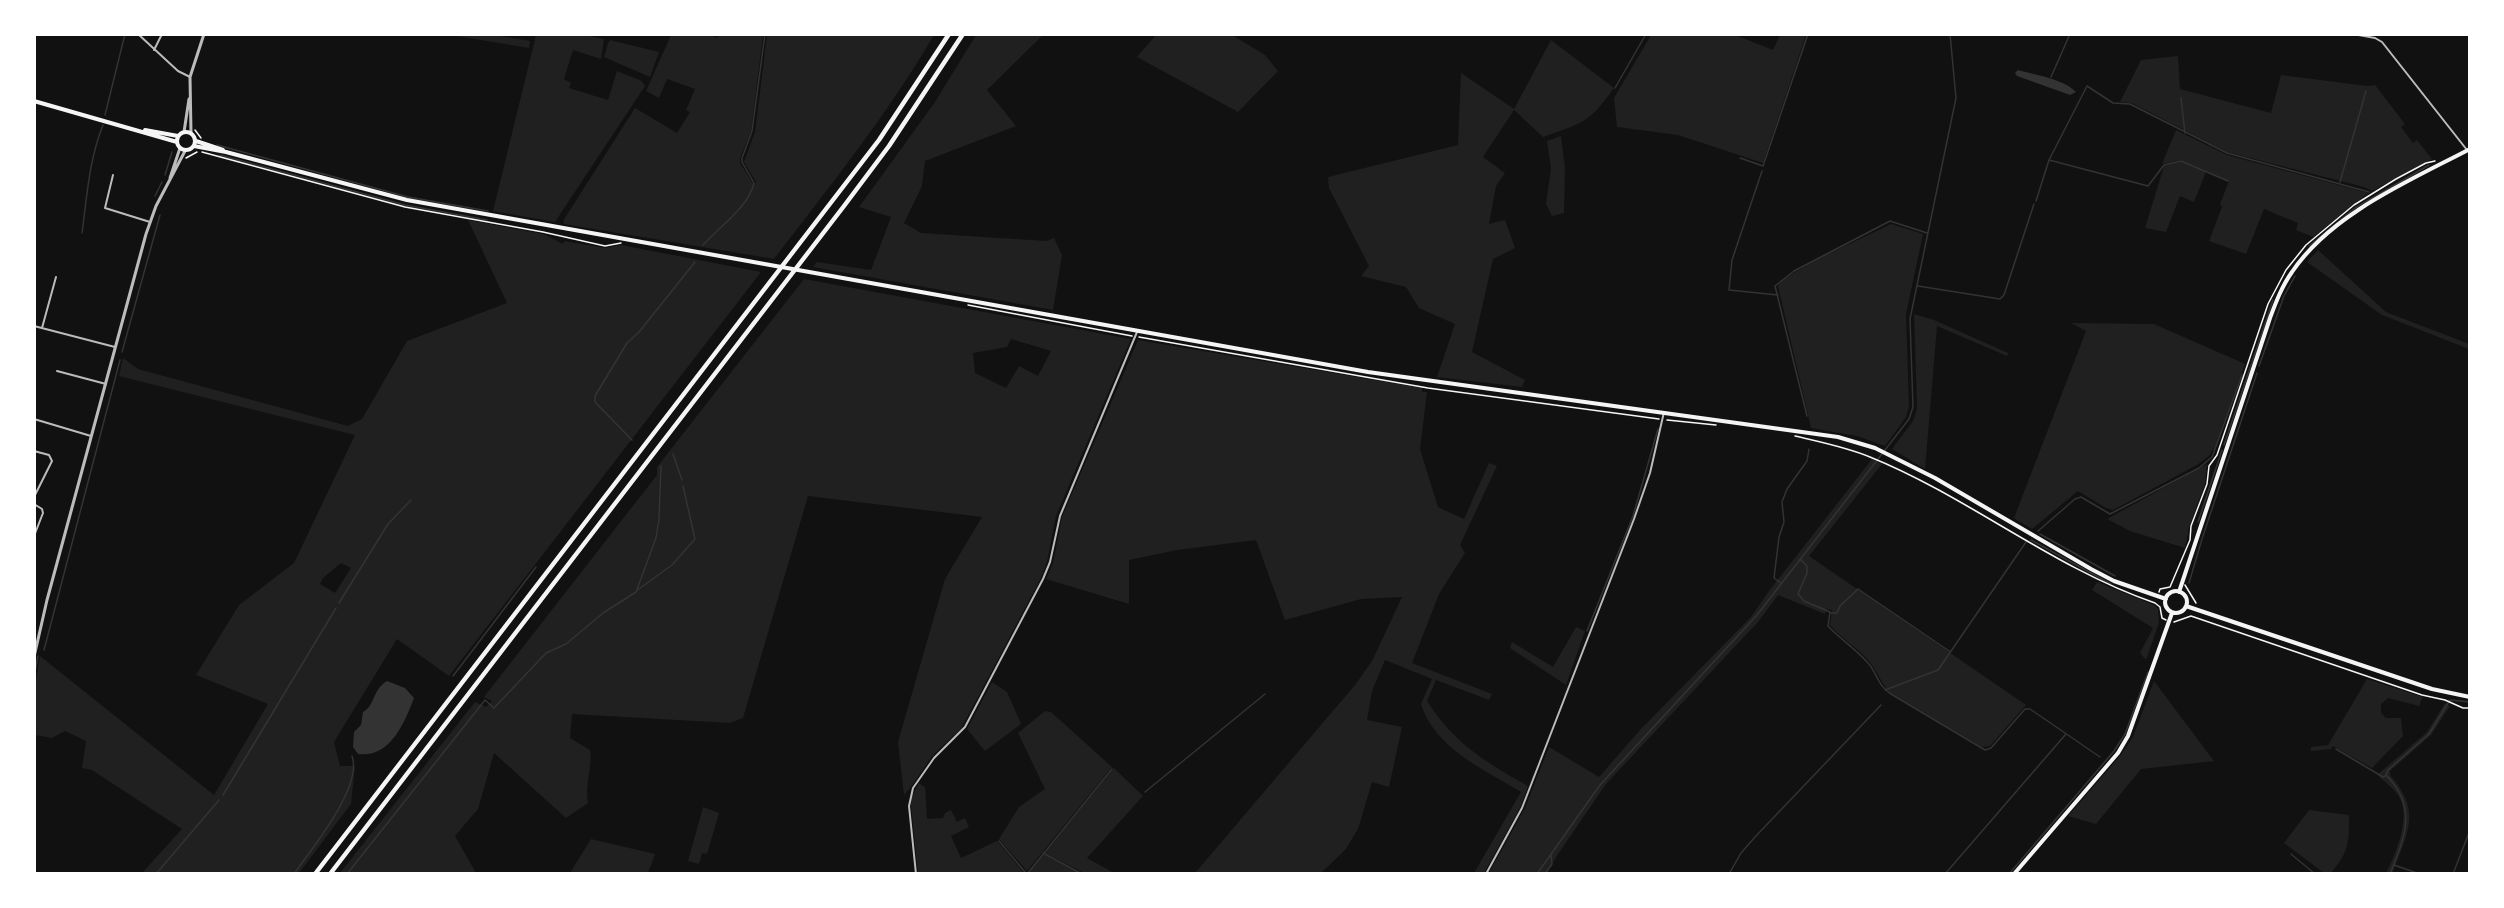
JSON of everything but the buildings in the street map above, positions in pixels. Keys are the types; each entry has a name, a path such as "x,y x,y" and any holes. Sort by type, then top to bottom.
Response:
{"highway":[{"path":"315,873 873,148 949,34"},
{"path":"330,873 876,163 963,34"}],"main road":[{"path":"34,100 178,139"},
{"path":"178,139 184,132 190,133 196,141 226,152"},
{"path":"178,139 180,148 185,151 194,146 196,141"},
{"path":"194,146 226,152 407,200 1368,372 1838,437 1884,452 1943,483 2114,581 2166,599"},
{"path":"2179,592 2270,318 2279,294 2292,272 2315,245 2358,211 2399,186 2468,150"},
{"path":"2179,592 2186,597 2186,606 2181,612 2172,613 2166,606 2166,599 2171,593 2179,592"},
{"path":"2186,606 2432,689 2469,697"},
{"path":"2014,873 2118,753 2128,736 2172,613"}],"street":[{"path":"138,34 178,72 190,77"},
{"path":"154,50 162,34"},
{"path":"190,133 190,77 204,34"},
{"path":"2353,34 2375,38 2382,42 2468,150"},
{"path":"184,132 190,97"},
{"path":"169,181 180,148"},
{"path":"34,657 91,436 150,222 185,151"},
{"path":"113,175 105,208 150,222"},
{"path":"42,328 56,277"},
{"path":"34,326 115,347"},
{"path":"916,873 909,806 913,788 934,758 965,727 1043,579 1050,562 1060,516 1138,330"},
{"path":"57,371 106,384"},
{"path":"1486,873 1522,808 1634,519 1650,473 1664,412"},
{"path":"34,419 91,436"},
{"path":"34,451 49,455 52,461 34,497"},
{"path":"34,504 42,509 43,513 34,536"}],"path":[{"path":"194,125 195,130 205,141"},
{"path":"185,160 201,152"},
{"path":"2160,589 2170,587 2179,570 2190,540 2191,526 2207,484 2209,466 2217,455 2268,303 2286,270 2306,245 2354,205 2396,179 2426,163 2434,162"},
{"path":"966,305 1135,337"},
{"path":"1593,410 1720,426"},
{"path":"1788,435 1869,456 1955,499 2086,575 2155,603 2160,607 2162,618"},
{"path":"2182,584 2188,586 2190,595 2196,603"},
{"path":"2175,623 2181,618 2191,616 2445,700 2451,704 2469,708"}],"shaded area":[{"path":"451,35 495,35 530,41 529,48"},
{"path":"536,35 585,35 604,39 601,59 573,50 564,79 571,83 569,88 608,100 617,71 642,81 645,86 555,222 493,211"},
{"path":"671,35 710,35 718,38 717,35 763,35 751,131 740,158 740,163 754,185 756,182 744,162 755,132 767,35 934,35 878,121 774,259 564,224 563,221 635,108 677,133 690,112 686,110 695,89 667,79 659,98 646,91"},
{"path":"976,35 1043,35 987,90 1016,126 925,161 922,186 904,223 921,233 1047,241 1054,238 1062,255 1053,310 813,267 817,262 871,270 891,217 859,207 935,102"},
{"path":"1156,35 1232,35 1265,55 1278,71 1238,112 1137,57"},
{"path":"1651,35 1735,35 1773,50 1780,35 1806,35 1763,163 1678,135 1617,127 1614,98"},
{"path":"610,40 659,52 650,77 604,57"},
{"path":"1551,40 1614,88 1598,108 1584,120 1543,137 1514,110 1483,157 1505,173 1496,186 1489,224 1505,220 1515,248 1493,259 1472,352 1525,380 1522,387 1437,377 1455,324 1419,308 1406,287 1361,276 1369,266 1329,188 1328,177 1458,145 1461,73 1514,109"},
{"path":"2178,56 2180,89 2271,113 2281,75 2367,86 2375,85 2405,124 2401,127 2413,143 2417,140 2432,159 2372,191 2227,152 2132,103 2120,102 2141,60"},
{"path":"2018,70 2057,81 2076,92 2070,95 2017,76 2015,73"},
{"path":"2176,130 2227,155 2368,193 2313,237 2296,230 2298,223 2264,209 2246,254 2209,241 2229,181 2181,160 2162,164"},
{"path":"1561,136 1565,169 1564,213 1552,216 1546,204 1551,168 1547,141"},
{"path":"2181,161 2206,172 2194,202 2180,196 2166,232 2145,228 2164,166"},
{"path":"468,220 543,234 563,244 564,241 605,248 621,245 761,272 449,676 397,639 334,742 340,766 355,766 351,804 299,873 142,873 182,829 92,770 82,768 86,741 65,731 52,738 35,735 35,686 40,656 214,795 268,704 196,675 239,605 294,563 355,435 119,376 123,358 138,369 348,426 362,419 407,341 507,303","holes":["341,563 351,568 335,593 320,584 323,578"]},
{"path":"1891,224 1923,234 1906,314 1909,406 1906,417 1885,446 1857,436 1811,428 1778,286 1812,263"},
{"path":"2318,250 2386,312 2469,344 2469,349 2382,315 2307,262"},
{"path":"804,279 1131,339 1056,516 1047,562 1041,578 961,729 932,756 904,795 898,742 945,579 982,517 808,496 743,718 730,723 572,714 570,738 590,750 588,803 566,818 494,753 478,809 455,836 476,873 340,873 475,702 486,707 492,701 484,697 657,475 657,467","holes":["1011,339 1051,351 1038,376 1019,366 1006,388 975,373 973,353 1007,347"]},
{"path":"1914,314 1934,320 2008,353 2007,356 1937,326 1925,469 1892,449 1913,421 1917,409"},
{"path":"2071,323 2154,324 2245,364 2216,445 2210,455 2197,465 2113,510 2078,491 2032,529 2014,518 2086,331"},
{"path":"1138,340 1422,388 1422,392 1427,392 1420,449 1438,507 1464,519 1489,463 1497,466 1460,545 1465,553 1439,594 1412,663 1492,694 1489,700 1436,680 1427,701 1459,740 1484,760 1528,786 1521,806 1484,873 1474,873 1521,792 1462,756 1437,734 1421,704 1432,679 1385,660 1372,691 1367,720 1402,727 1389,787 1372,782 1358,829 1346,849 1321,873 1195,873 1355,685 1372,661 1402,597 1361,599 1285,620 1256,540 1177,550 1129,560 1129,604 1046,579 1053,563 1062,517"},
{"path":"1872,459 1882,464 1809,556 2026,705 1990,746 1982,747 1891,693 1869,661 1830,625 1832,610 1827,609 1825,614 1778,595 1758,622 1606,784 1547,873 1489,873 1525,808 1549,747 1599,777 1640,730 1751,617"},
{"path":"2207,464 2205,484 2189,527 2185,548 2130,531 2107,519"},
{"path":"2097,582 2154,605 2158,609 2159,623 2146,660 2140,653 2153,628 2092,590"},
{"path":"1576,627 1585,631 1566,685 1510,648 1512,642 1553,667"},
{"path":"2367,679 2423,697 2419,706 2388,698 2381,704 2381,713 2386,718 2401,718 2403,736 2372,768 2333,746 2331,749 2311,751 2311,747 2328,745"},
{"path":"387,681 405,688 414,698 400,728 387,745 379,751 358,754 353,747 354,732 361,725 363,712 370,706 379,689"},
{"path":"2154,681 2214,761 2141,769 2096,824 2068,816 2120,756 2133,737"},
{"path":"992,682 1007,692 1021,724 985,751 967,729"},
{"path":"2445,703 2450,706 2431,735 2390,771 2390,775 2406,800 2409,822 2393,872 2386,873 2398,845 2403,813 2398,795 2377,775 2427,732"},
{"path":"1045,711 1051,712 1112,767 1027,871 999,839 1019,807 1045,789 1018,733"},
{"path":"1114,768 1143,796 1087,858 1114,873 1084,873 1045,853"},
{"path":"919,783 925,787 927,819 943,818 945,813 951,810 957,822 965,818 969,827 951,836 961,858 997,841 1024,873 918,874 911,798"},
{"path":"703,807 719,813 707,854 702,853 699,864 688,861"},
{"path":"2309,810 2349,815 2347,847 2331,873 2324,873 2284,843"},
{"path":"591,839 655,854 648,873 570,873"},
{"path":"1043,854 1079,873 1028,873"}],"waterway":[{"path":"105,115 125,34"},
{"path":"703,245 740,209 754,183 742,158 752,131 765,34"},
{"path":"1615,88 1646,34"},
{"path":"1740,158 1763,166 1808,34"},
{"path":"1537,874 1600,785 1757,615 1909,419 1913,407 1910,319 1956,98 1950,34"},
{"path":"2051,77 2070,34"},
{"path":"2036,201 2049,160 2087,86 2113,103 2130,104 2227,153 2369,192"},
{"path":"2340,182 2366,91"},
{"path":"2181,98 2185,133"},
{"path":"82,233 92,165 103,125"},
{"path":"217,145 408,197 488,211"},
{"path":"165,175 172,152"},
{"path":"220,155 405,205 487,220"},
{"path":"2049,160 2148,186 2164,165 2181,161 2228,181"},
{"path":"2309,246 2355,208 2429,165"},
{"path":"1762,171 1732,260 1729,290 1778,295"},
{"path":"155,196 162,182"},
{"path":"1918,286 2000,299 2004,295 2034,204"},
{"path":"122,352 160,215"},
{"path":"1807,416 1775,286 1794,271 1890,221 1927,233"},
{"path":"632,440 595,402 595,396 627,343 639,332 695,262"},
{"path":"2259,366 2284,296 2295,276"},
{"path":"2224,445 2273,300"},
{"path":"44,650 120,360"},
{"path":"2189,583 2257,373"},
{"path":"2038,531 2075,499 2081,497 2110,514 2199,468 2212,457 2242,375"},
{"path":"1587,631 1633,516 1658,429"},
{"path":"1781,583 1774,578 1779,537 1784,522 1782,502 1787,489 1807,461 1809,449"},
{"path":"2198,522 2222,450"},
{"path":"673,454 682,480"},
{"path":"347,874 485,700 494,708 546,653 566,644 603,613 636,592 656,538 661,466"},
{"path":"636,591 672,565 695,539 683,486"},
{"path":"339,603 388,524 411,500"},
{"path":"2040,534 2115,576"},
{"path":"2031,540 2111,584"},
{"path":"1885,690 1938,670 2026,542"},
{"path":"1800,559 1807,566 1807,573 1798,594 1804,601 1830,612 1828,626 1863,658 1883,687 1891,694 1985,750 1991,748 2025,709 2030,709 2100,757"},
{"path":"453,676 536,567"},
{"path":"1831,613 1837,613 1840,606 1858,589 1949,651"},
{"path":"223,795 336,608"},
{"path":"34,677 38,656"},
{"path":"2009,874 2114,751 2125,734 2148,672"},
{"path":"1145,792 1265,694"},
{"path":"2390,874 2406,823 2402,799 2386,775 2388,770 2429,734 2450,700 2470,702"},
{"path":"1729,874 1741,853 1755,837 1881,705"},
{"path":"1945,874 2066,734"},
{"path":"2336,749 2383,777 2385,776"},
{"path":"294,874 334,817 343,800 350,784 353,769 352,756"},
{"path":"1027,874 1112,769"},
{"path":"156,874 219,800"},
{"path":"2453,874 2470,830"},
{"path":"999,841 1025,872"},
{"path":"1043,853 1082,874"},
{"path":"2291,854 2315,874"},
{"path":"1545,874 1552,864 1551,855"},
{"path":"2394,865 2420,874"}]}
